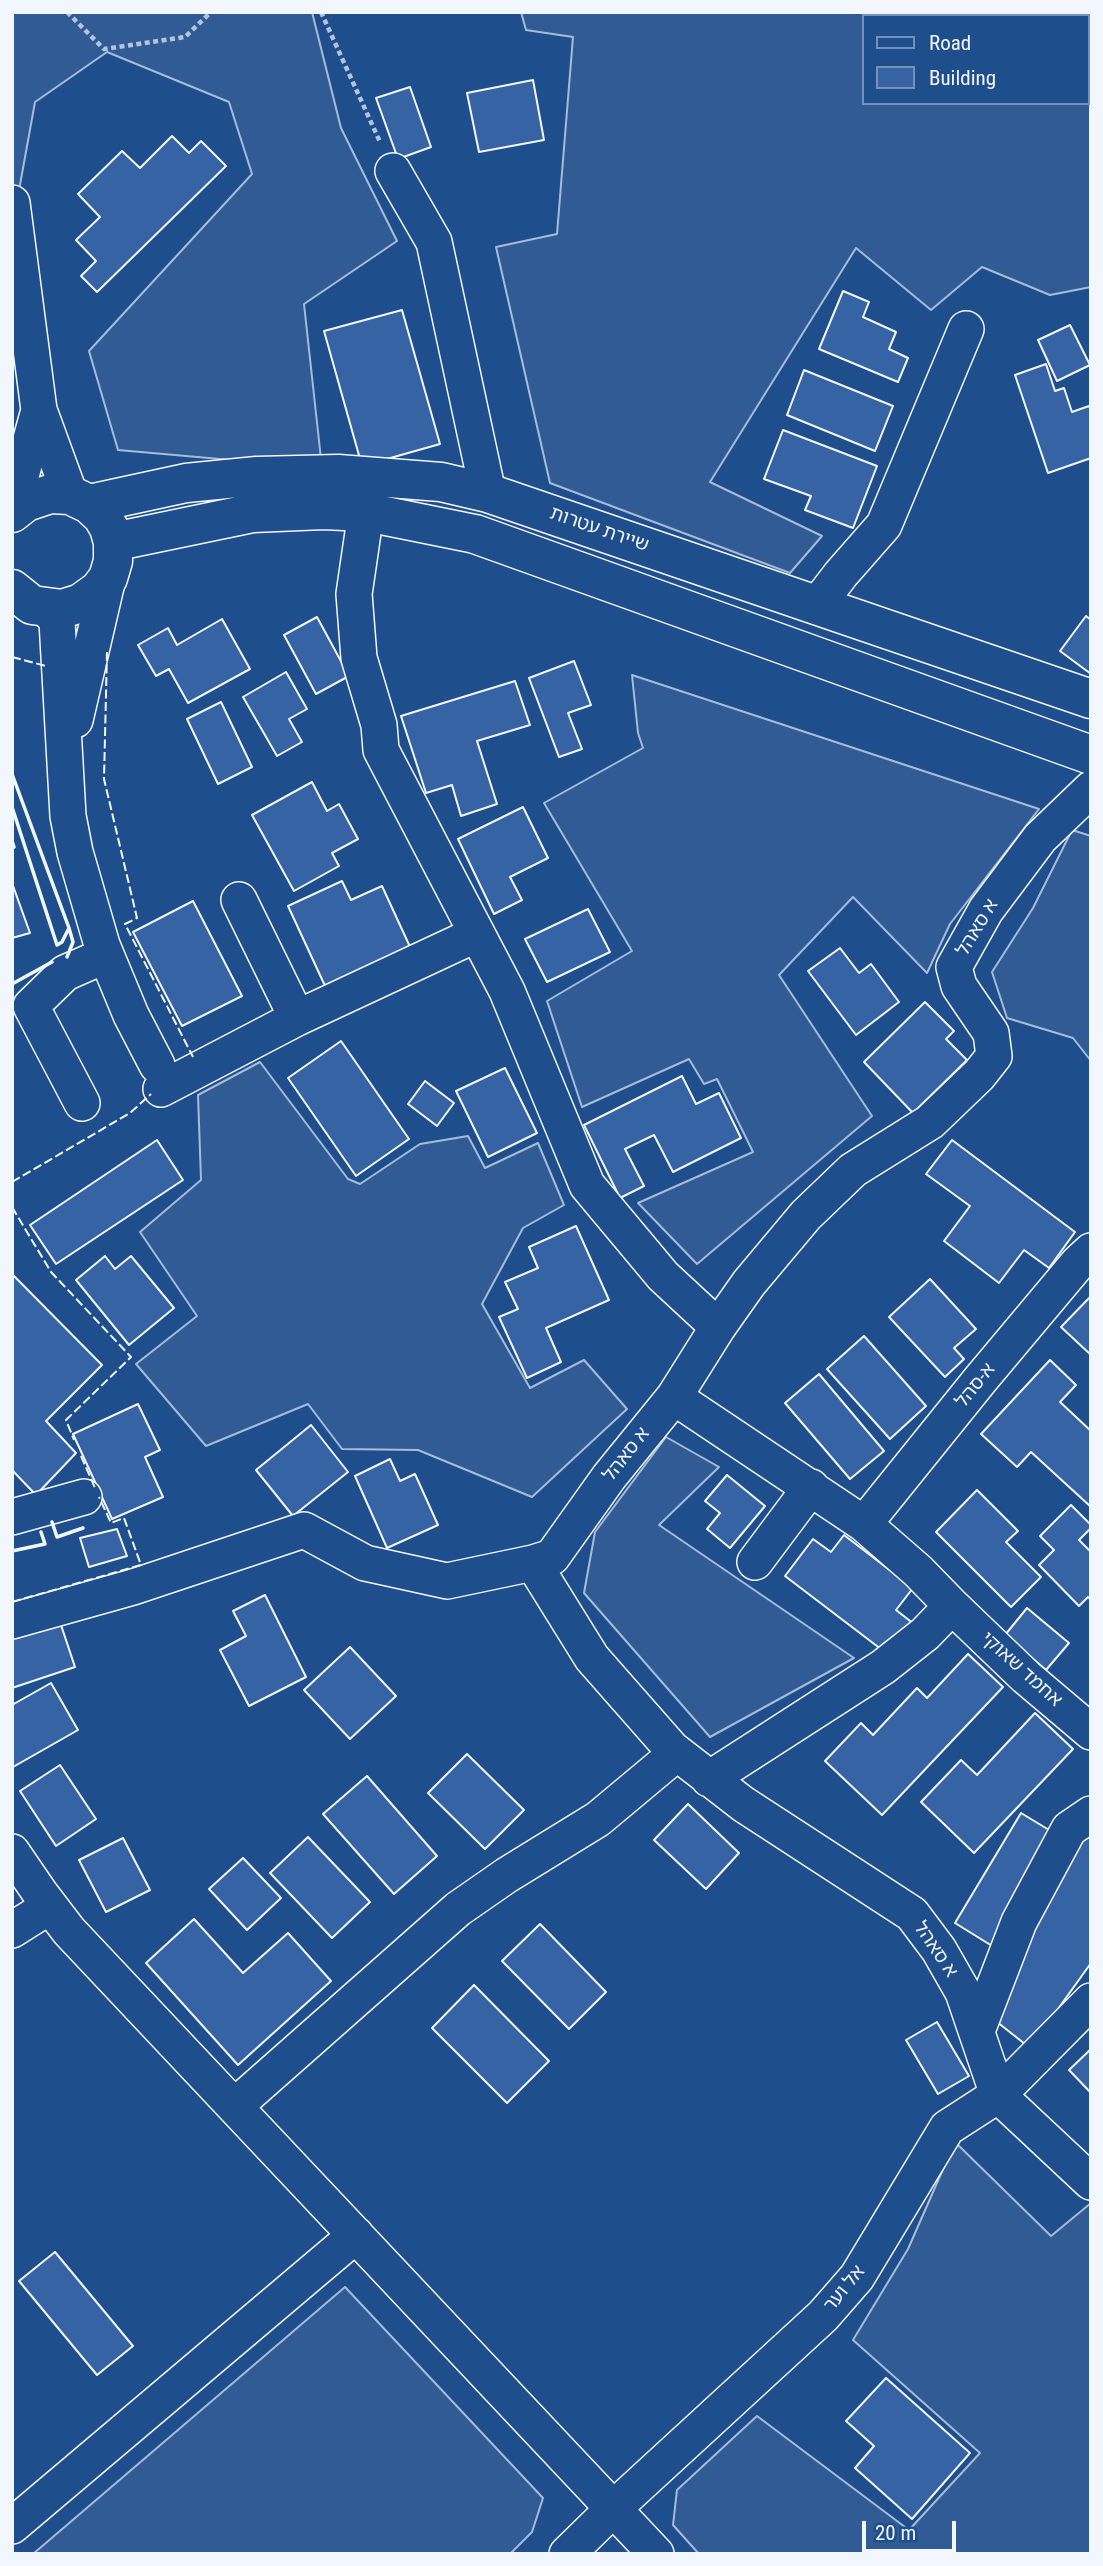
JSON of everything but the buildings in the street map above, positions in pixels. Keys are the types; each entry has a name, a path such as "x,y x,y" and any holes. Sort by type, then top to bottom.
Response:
{"main road":[{"name":"שיירת עטרות","path":"12,511 26,502 50,494 79,500 187,483 257,476 338,474 441,482 488,493 1091,699"},
{"path":"26,603 62,609 81,603 99,590 111,560 102,516 79,500"},
{"path":"111,560 253,513 323,510 366,512 475,534 1091,755"}],"street":[{"path":"393,172 435,242 488,493"},
{"path":"12,203 23,370 79,500"},
{"path":"818,604 884,525 965,329"},
{"path":"12,511 38,410"},
{"path":"366,512 354,594 359,658 379,725 381,750 507,991 587,1185 663,1276 718,1326"},
{"path":"65,768 111,560"},
{"path":"26,603 57,621 68,816 75,852 106,955 159,1077 477,934"},
{"name":"א סאהל","path":"998,2095 963,1992 939,1950 912,1914 816,1853 709,1779 677,1753 592,1658 533,1563 552,1557 609,1477 674,1397 718,1326 749,1283 806,1214 853,1170 930,1122 994,1056 991,1033 959,986 954,967 986,910 1040,838 1091,789"},
{"path":"239,900 297,1017"},
{"path":"82,1103 31,1006 65,973 106,955"},
{"name":"א-סהל","path":"864,1524 980,1380 1091,1251"},
{"name":"אחמד שאוקי","path":"674,1397 864,1524 918,1571 1026,1677 1091,1732"},
{"path":"755,1562 811,1487"},
{"path":"12,1517 84,1497"},
{"path":"12,1621 133,1587 304,1530 365,1563 447,1581 533,1563"},
{"path":"709,1779 883,1667 925,1634 952,1606"},
{"path":"235,2106 458,1909 507,1875 598,1819 677,1753"},
{"path":"977,2031 1018,1922 1069,1829 1091,1814"},
{"path":"12,1852 69,1931 656,2554"},
{"path":"12,1930 50,1906"},
{"name":"אל וער","path":"567,2554 823,2316 858,2277 947,2128 998,2095 1091,2001"},
{"path":"998,2095 1091,2182"},
{"path":"12,2526 356,2235"}],"path":[{"path":"67,12 104,49 185,37 211,12"},
{"path":"321,12 393,172"}],"shaded area":[{"path":"12,12 312,12 341,128 397,241 304,304 322,468 118,450 89,351 252,174 229,102 107,52 35,102 12,229"},
{"path":"521,12 1091,12 1091,287 1050,295 982,267 931,310 856,248 710,482 822,536 790,573 550,483 496,247 557,234 573,37 526,30"},
{"path":"632,675 1039,809 950,924 927,973 853,897 779,975 872,1116 697,1264 638,1203 753,1152 717,1079 704,1084 689,1059 582,1107 547,1001 632,951 544,803 643,748 638,733"},
{"path":"1072,830 1091,836 1091,1061 1073,1038 1007,1018 992,972 1033,908"},
{"path":"260,1062 348,1179 360,1184 420,1144 468,1136 485,1168 538,1143 564,1205 523,1228 482,1304 530,1388 584,1360 627,1409 532,1497 418,1450 342,1449 308,1404 206,1446 136,1364 197,1316 140,1232 201,1180 198,1095"},
{"path":"666,1437 719,1467 659,1525 854,1658 710,1737 584,1593 595,1532"},
{"path":"955,2142 1051,2236 1091,2203 1091,2554 699,2554 673,2525 677,2490 757,2416 909,2530 980,2453 853,2340 908,2249"},
{"path":"345,2287 543,2498 532,2532 510,2554 33,2554"}],"fence":[{"path":"107,652 104,779 137,918 125,924 193,1057"},
{"path":"12,657 46,666"},
{"path":"12,1182 130,1113 151,1094"},
{"path":"12,1207 51,1272 131,1357 66,1420 74,1440"},
{"path":"81,1456 95,1488"},
{"path":"12,1602 141,1565 124,1518 111,1523 99,1497"}],"wall":[{"path":"12,774 69,928 62,942 57,945 12,807"},
{"path":"12,841 14,847"},
{"path":"67,957 73,942 69,928"},
{"path":"12,984 52,962"},
{"path":"52,1522 57,1537 83,1528"},
{"path":"12,1551 45,1544 41,1532"}]}
